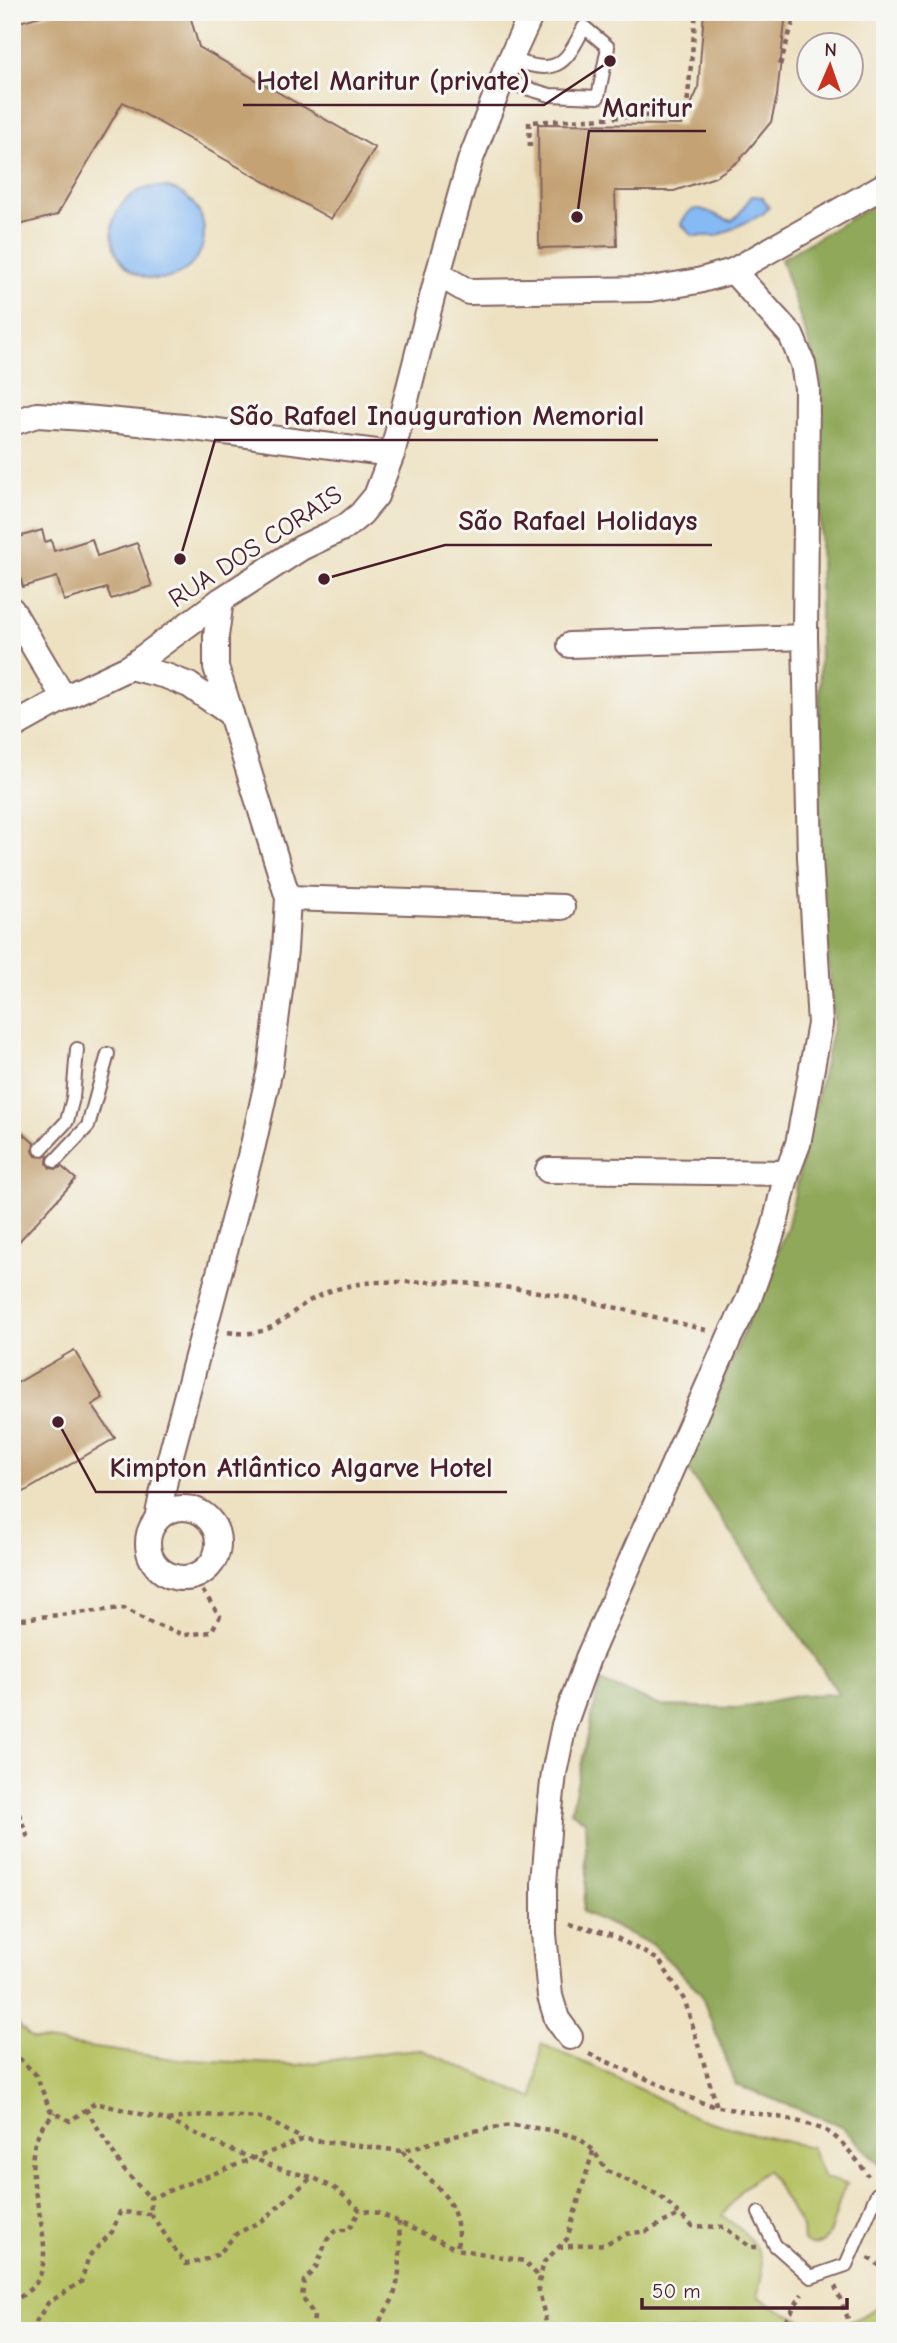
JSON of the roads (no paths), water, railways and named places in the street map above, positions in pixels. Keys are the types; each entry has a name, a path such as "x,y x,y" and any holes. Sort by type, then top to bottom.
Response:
{"street":[{"name":"RUA DOS CORAIS","path":"12,727 64,698 130,667 221,600 301,548 345,527 362,514 376,496 392,454 470,161 532,12"},
{"path":"438,274 469,292 651,289 698,282 733,271 885,185"},
{"path":"570,2037 557,2020 550,1996 544,1915 554,1773 564,1725 577,1685 730,1336 748,1301 798,1144 820,1024 810,857 805,637 807,388 803,364 791,335 733,271"},
{"path":"12,423 37,415 85,418 194,428 392,454"},
{"path":"157,1519 168,1511 181,1507 205,1514 214,1524 219,1537 214,1562 204,1572 193,1577 167,1575 157,1567 150,1556 148,1542 150,1530 157,1519 168,1466 253,1145 270,1069 285,950 288,898 216,667 216,636 221,600"},
{"path":"12,610 64,698"},
{"path":"570,645 805,637"},
{"path":"130,667 189,685 231,714"},
{"path":"288,898 562,907"},
{"path":"548,1170 787,1173"}],"lane":[{"path":"506,70 555,66 572,52 589,12"},
{"path":"506,70 550,95 598,97 608,47 584,27"},
{"path":"41,1149 67,1121 73,1098 77,1049"},
{"path":"55,1161 88,1126 107,1054"},
{"path":"759,2214 775,2245 811,2277 846,2264 881,2193"}],"water":[{"path":"149,187 167,187 184,194 197,207 204,224 204,242 197,259 184,272 167,279 149,279 132,272 119,259 112,242 112,224 119,207 132,194"},
{"path":"752,196 762,197 769,207 763,214 717,236 693,236 681,224 686,215 697,209 732,221"}],"place":[{"name":"Hotel Maritur (private)","path":"610,61"},
{"name":"Maritur","path":"577,217"},
{"name":"São Rafael Inauguration Memorial","path":"180,559"},
{"name":"São Rafael Holidays","path":"324,579"},
{"name":"Kimpton Atlântico Algarve Hotel","path":"58,1422"}]}
